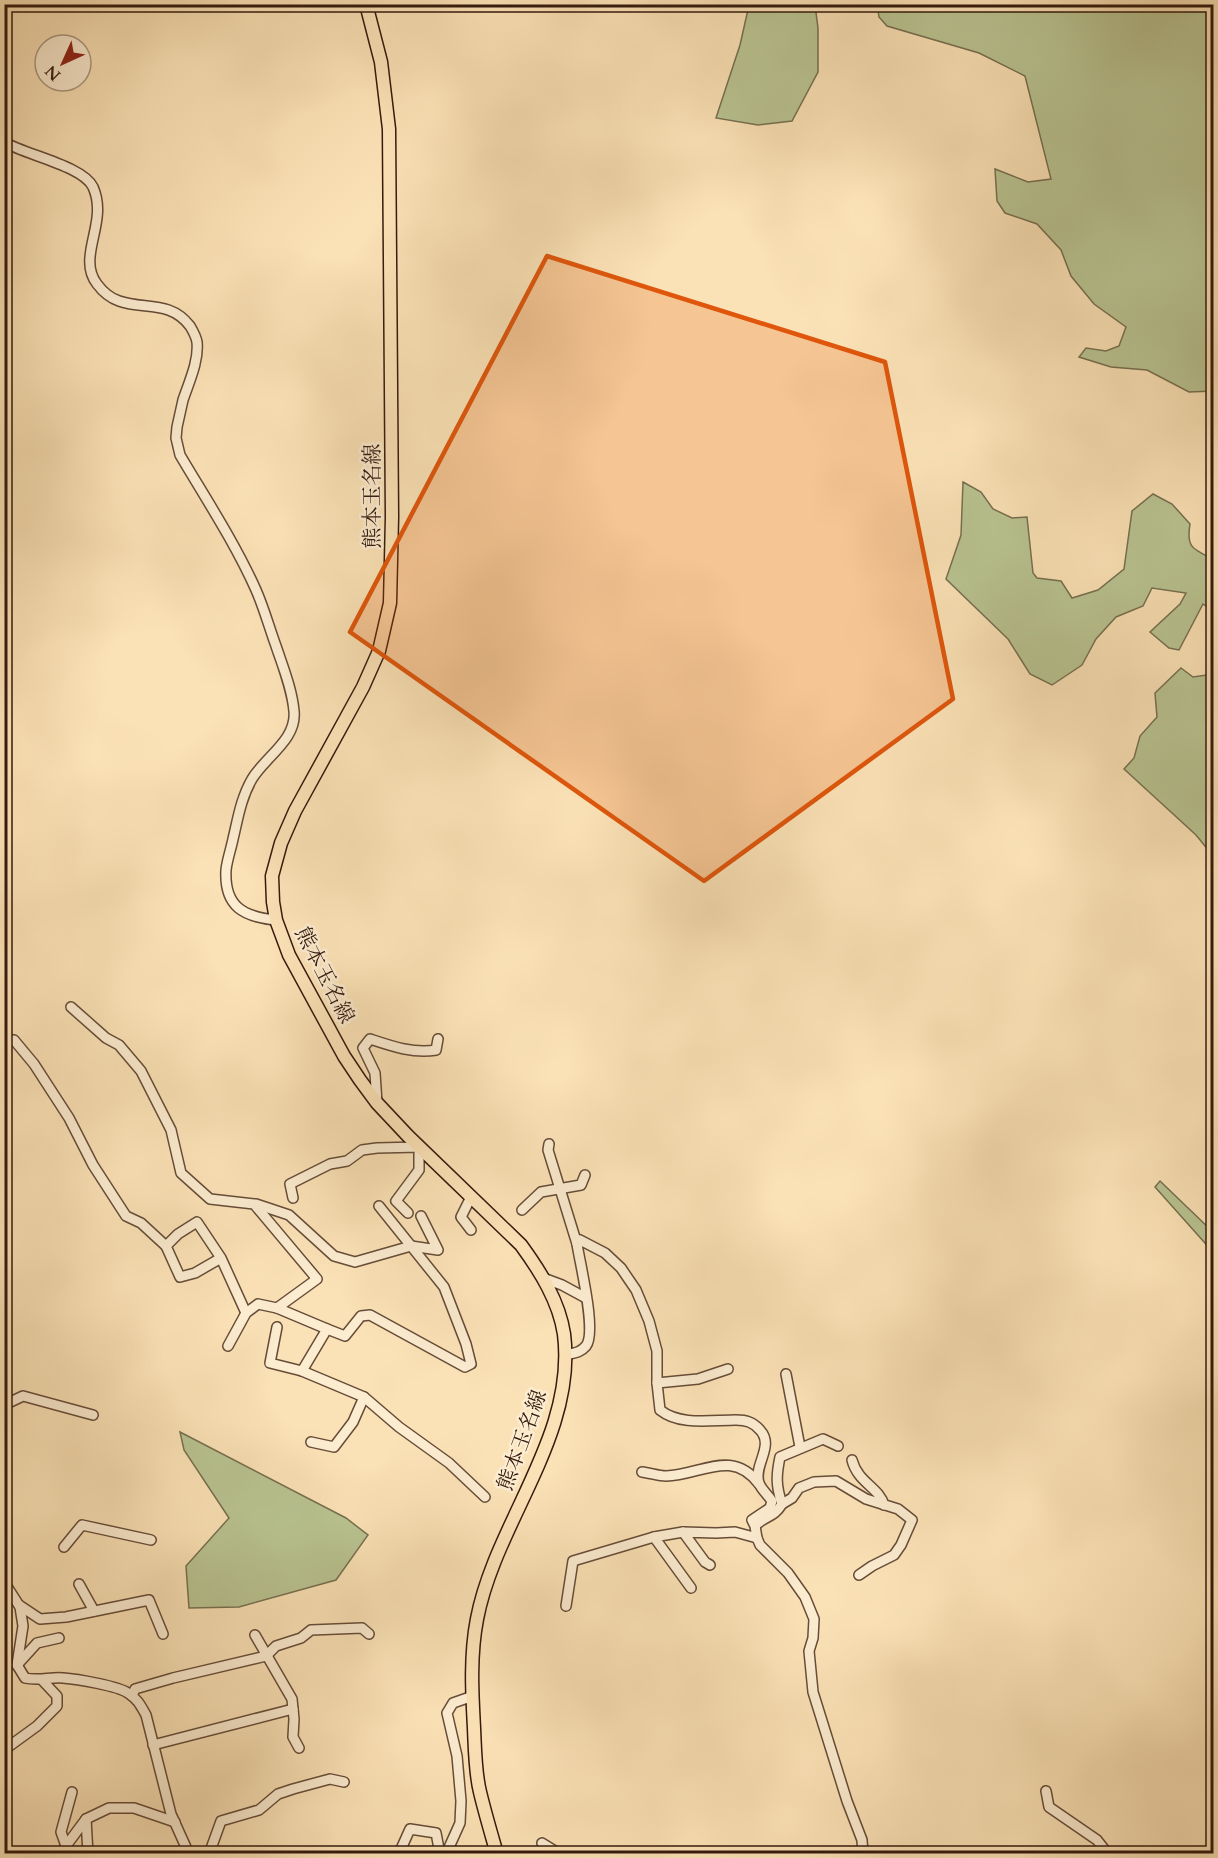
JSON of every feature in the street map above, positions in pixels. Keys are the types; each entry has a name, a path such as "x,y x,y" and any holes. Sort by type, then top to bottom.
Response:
{"main road":[{"name":"熊本玉名線","path":"366,4 381,62 389,129 392,517 390,603 380,651 281,843 272,876 273,902 276,920 289,955 360,1080 377,1103 419,1147 521,1245 543,1278 559,1314 564,1333 563,1387 555,1419 487,1580 477,1618 473,1652 476,1754 480,1791 497,1854"}],"street":[{"path":"6,146 79,172 91,183 97,198 98,218 89,256 90,271 97,284 107,295 120,302 159,307 176,313 194,332 197,342 196,360 177,427 176,438 180,455 242,561 258,593 290,685 295,715 292,729 285,741 257,771 241,803 226,869 227,886 236,906 246,914 276,920"},
{"path":"72,1006 106,1038 119,1045 141,1071 171,1130 181,1173 210,1198 254,1204 289,1215 334,1256 355,1262 411,1246 438,1250 421,1216"},
{"path":"377,1103 375,1073 363,1048 370,1039 396,1047 428,1051 436,1050 438,1039"},
{"path":"14,1040 34,1064 69,1118 93,1165 126,1216 141,1223 166,1246 180,1277 195,1273 221,1258"},
{"path":"549,1144 548,1150 577,1244 591,1327 588,1344 580,1352 565,1354"},
{"path":"293,1198 290,1184 330,1164 347,1161 362,1150 419,1147 419,1170 396,1201 408,1213"},
{"path":"522,1210 541,1192 582,1185 585,1175"},
{"path":"471,1197 461,1217 471,1230"},
{"path":"254,1204 317,1279 277,1308"},
{"path":"228,1346 246,1313 258,1304 277,1308 345,1336 361,1316 370,1315 465,1367 471,1364 466,1344 444,1287 379,1206"},
{"path":"166,1246 178,1234 197,1222 221,1258 246,1313"},
{"path":"577,1244 580,1240 605,1253 621,1268 636,1290 649,1321 657,1351 660,1410 669,1417 680,1420 747,1420 764,1434 766,1441 758,1476 759,1484"},
{"path":"543,1278 586,1298"},
{"path":"277,1327 270,1363 302,1371 364,1397 399,1427 449,1463 485,1497"},
{"path":"302,1371 327,1329"},
{"path":"657,1383 698,1379 728,1369"},
{"path":"786,1374 800,1447"},
{"path":"4,1405 23,1396 93,1415"},
{"path":"311,1442 334,1447 353,1422 364,1397"},
{"path":"782,1504 777,1488 776,1473 780,1457 824,1439 838,1446"},
{"path":"852,1460 854,1469 882,1498 884,1505"},
{"path":"642,1472 666,1476 727,1464 740,1468 753,1476 767,1492 772,1502 770,1508 753,1520 757,1538 760,1545 788,1573 805,1597 814,1619 813,1638 809,1651 813,1692 847,1801 862,1840 863,1854"},
{"path":"755,1526 776,1513 799,1488 814,1482 836,1481 866,1499 898,1509 912,1520 901,1545 894,1555 859,1575"},
{"path":"64,1548 82,1525 151,1540"},
{"path":"566,1606 573,1561 683,1532 735,1532 757,1538"},
{"path":"683,1532 689,1543 710,1565"},
{"path":"654,1538 691,1588"},
{"path":"4,1582 19,1605 23,1626 17,1665 25,1678 42,1680 62,1678 118,1688 128,1692 139,1702 146,1715 171,1814 189,1854"},
{"path":"79,1584 94,1611"},
{"path":"19,1605 40,1619 66,1617 149,1600 163,1634"},
{"path":"132,1696 135,1689 164,1680 266,1656 276,1646 301,1638 311,1630 363,1628 369,1634"},
{"path":"255,1635 292,1699 293,1737 299,1748"},
{"path":"17,1665 37,1643 59,1638"},
{"path":"4,1750 37,1726 57,1706 57,1696 42,1680"},
{"path":"446,1854 460,1823 461,1801 457,1756 447,1713 453,1703 473,1696"},
{"path":"153,1745 293,1709"},
{"path":"209,1854 221,1821 259,1810 278,1794 293,1789 330,1779 344,1782"},
{"path":"1046,1791 1049,1807 1097,1840 1108,1854"},
{"path":"66,1849 61,1832 72,1792"},
{"path":"66,1849 86,1819 109,1808 134,1808 174,1822"},
{"path":"86,1819 88,1854"},
{"path":"401,1849 410,1830 435,1833 440,1854"},
{"path":"542,1843 560,1854"}],"highlighted area":[{"path":"547,256 885,362 953,699 704,881 350,632"}],"green space":[{"path":"749,5 815,5 818,28 818,72 792,121 758,125 716,118 740,45"},
{"path":"877,5 1213,5 1213,391 1189,392 1147,370 1111,367 1079,357 1086,348 1106,351 1119,346 1126,327 1094,304 1071,276 1061,250 1037,224 1005,213 997,201 995,169 1028,182 1051,179 1025,76 979,53 887,26 879,17"},
{"path":"963,482 981,492 993,509 1012,518 1027,517 1033,573 1037,578 1061,581 1072,598 1098,590 1124,569 1132,511 1153,494 1172,504 1190,524 1190,543 1200,553 1213,559 1213,611 1203,604 1179,650 1169,648 1150,632 1180,604 1186,593 1152,588 1143,606 1116,617 1096,639 1082,665 1052,685 1030,674 1008,639 946,579 961,535"},
{"path":"1181,668 1193,677 1213,674 1213,856 1196,835 1124,769 1134,758 1140,736 1157,717 1155,693"},
{"path":"1160,1181 1213,1232 1213,1252 1155,1187"},
{"path":"180,1432 346,1518 368,1535 336,1580 239,1607 189,1608 186,1566 229,1518 184,1450"}]}
